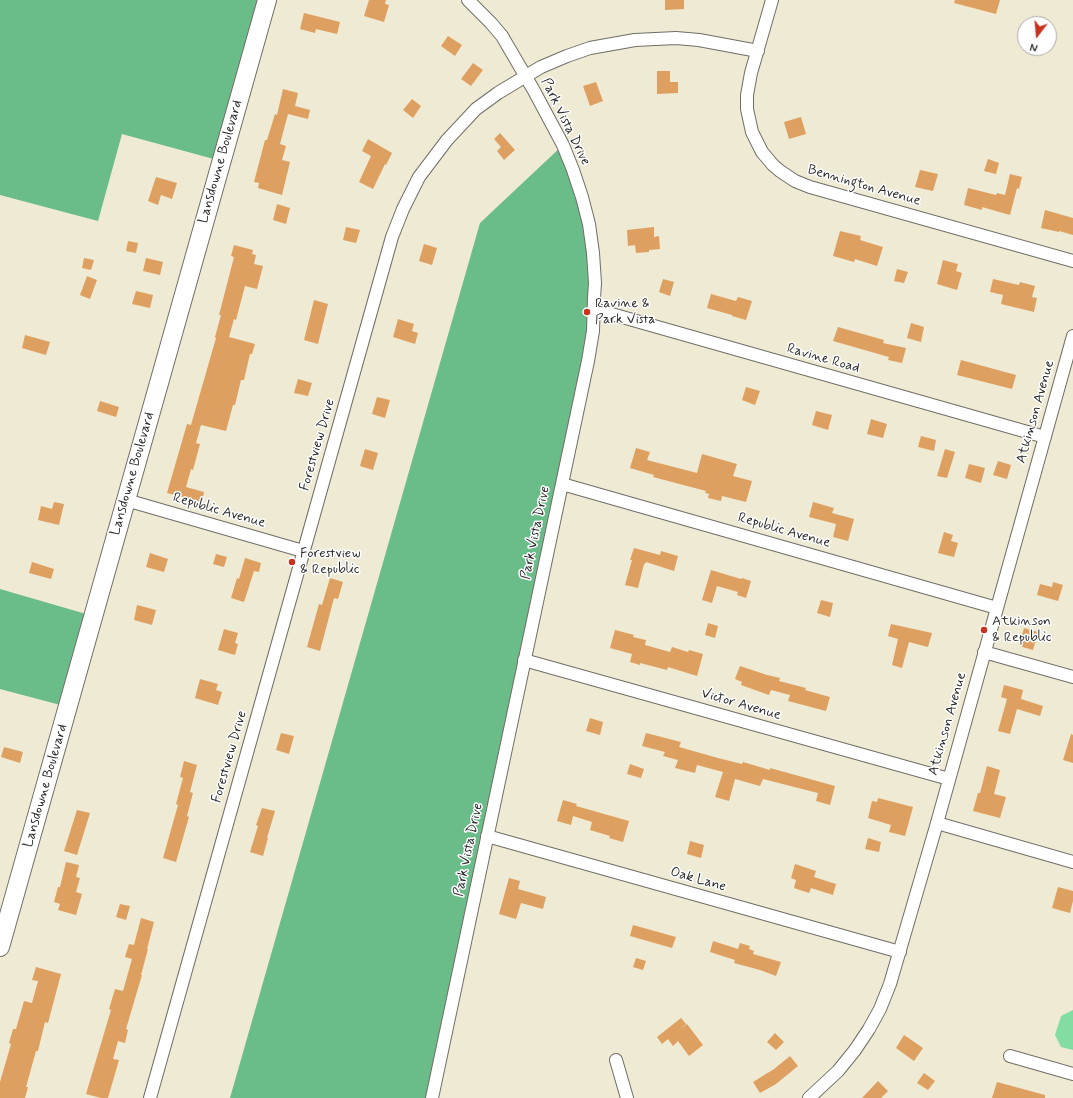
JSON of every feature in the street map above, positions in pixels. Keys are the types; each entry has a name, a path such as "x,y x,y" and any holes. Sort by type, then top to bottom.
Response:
{"street":[{"name":"Lansdowne Boulevard","path":"0,947 267,0"},
{"name":"Park Vista Drive","path":"432,1098 588,361 593,331 595,283 593,252 582,197 563,145 526,76 502,36 492,23 468,0"},
{"name":"Bennington Avenue","path":"772,0 751,73 747,95 747,109 752,132 762,152 773,165 795,181 810,187 1073,260"},
{"name":"Forestview Drive","path":"150,1098 392,237 403,209 420,177 430,161 447,140 476,109 498,92 541,67 567,56 590,48 635,40 676,38 699,40 758,51"},
{"name":"Ravine Road","path":"594,309 1044,437"},
{"name":"Atkinson Avenue","path":"809,1098 838,1071 855,1050 880,1009 890,984 937,823 1073,336"},
{"name":"Republic Avenue","path":"562,484 997,608"},
{"name":"Republic Avenue","path":"126,500 304,551"},
{"path":"984,652 1073,677"},
{"name":"Victor Avenue","path":"524,660 949,779"},
{"path":"937,823 1073,862"},
{"name":"Oak Lane","path":"488,836 900,952"},
{"path":"1010,1056 1073,1074"},
{"path":"616,1060 627,1098"}],"green space":[{"path":"0,0 267,0 221,161 122,134 98,221 0,195"},
{"path":"563,145 582,197 594,309 432,1098 230,1098 480,223"},
{"path":"0,589 93,616 68,707 0,689"},
{"path":"1073,1010 1073,1050 1061,1047 1055,1035 1061,1016"}],"building":[{"path":"369,0 386,0 385,4 389,5 384,22 364,16"},
{"path":"665,0 684,0 684,9 665,10"},
{"path":"955,0 1000,0 996,14 954,3"},
{"path":"304,13 340,22 337,34 316,29 315,33 300,29"},
{"path":"448,36 462,45 455,56 441,46"},
{"path":"473,63 483,70 471,86 461,79"},
{"path":"657,71 670,71 670,82 678,82 678,93 657,94"},
{"path":"596,82 603,101 590,106 583,86"},
{"path":"283,89 298,93 295,106 310,110 308,119 288,114 280,144 286,146 282,160 290,162 282,195 258,188 259,183 254,182 265,140 267,140 275,114 277,115"},
{"path":"412,99 421,106 413,118 403,110"},
{"path":"801,117 806,134 789,139 784,122"},
{"path":"500,133 515,150 504,160 497,151 501,147 494,139"},
{"path":"368,139 392,153 373,189 359,182 371,156 362,151"},
{"path":"988,159 999,163 996,174 984,171"},
{"path":"920,170 938,174 933,191 915,187"},
{"path":"1010,174 1022,177 1019,189 1017,188 1010,215 982,207 982,210 964,205 968,188 996,195 997,193 1005,195"},
{"path":"156,177 177,183 172,199 161,195 158,205 148,201"},
{"path":"277,204 290,208 286,224 273,220"},
{"path":"1045,210 1073,218 1073,235 1041,228"},
{"path":"346,227 360,230 356,243 343,240"},
{"path":"654,227 654,237 659,236 660,249 636,253 635,245 628,246 627,230"},
{"path":"840,231 861,236 860,240 883,247 877,266 855,259 854,262 833,256"},
{"path":"128,241 138,243 136,253 126,251"},
{"path":"424,244 437,248 432,265 419,261"},
{"path":"234,245 253,250 252,254 256,255 254,264 263,266 257,289 245,286 236,320 234,319 229,337 255,344 252,354 250,354 244,380 241,380 235,405 233,405 226,431 201,425 196,443 200,444 193,470 191,469 186,487 204,492 202,502 167,493 187,424 191,425 216,338 221,315 219,315 234,257 231,256"},
{"path":"84,258 94,260 91,270 82,268"},
{"path":"146,258 163,262 160,275 143,271"},
{"path":"943,260 958,264 956,271 962,273 957,290 937,284"},
{"path":"897,269 908,272 904,283 894,281"},
{"path":"87,276 97,280 90,299 80,295"},
{"path":"663,279 674,282 670,296 659,292"},
{"path":"993,279 1019,285 1020,282 1035,286 1032,297 1037,298 1034,312 1001,304 1003,295 990,292"},
{"path":"136,291 153,295 150,308 132,304"},
{"path":"711,294 736,301 738,297 752,301 746,320 707,308"},
{"path":"314,300 328,304 318,344 304,340"},
{"path":"398,319 414,324 412,331 418,333 415,344 393,337"},
{"path":"911,323 924,327 921,342 907,338"},
{"path":"838,327 884,340 883,343 906,348 902,363 888,360 889,357 833,341"},
{"path":"25,335 50,342 46,355 22,348"},
{"path":"961,360 1016,375 1012,389 957,375"},
{"path":"298,379 312,383 308,396 294,393"},
{"path":"746,387 760,391 755,405 742,400"},
{"path":"377,397 390,400 385,418 372,414"},
{"path":"100,401 119,407 116,417 97,411"},
{"path":"816,411 832,415 828,430 812,425"},
{"path":"871,419 887,424 883,438 867,434"},
{"path":"921,436 936,440 934,451 918,447"},
{"path":"636,448 650,452 647,460 697,473 702,454 737,464 733,476 752,481 746,502 722,496 721,501 708,498 709,494 705,493 706,491 653,477 654,475 630,468"},
{"path":"365,449 378,453 373,470 360,466"},
{"path":"945,449 955,452 947,478 937,476"},
{"path":"998,461 1011,465 1007,479 993,475"},
{"path":"969,464 985,468 981,483 965,478"},
{"path":"54,502 64,504 59,525 38,520 41,506 52,509"},
{"path":"813,502 834,508 832,513 854,519 848,541 833,537 836,524 809,517"},
{"path":"944,532 953,535 951,541 958,543 954,557 938,553"},
{"path":"634,548 660,555 661,551 678,556 674,571 646,562 644,564 638,588 625,585"},
{"path":"150,553 168,559 164,572 146,567"},
{"path":"216,554 227,557 224,567 213,564"},
{"path":"245,558 261,563 259,572 254,571 244,602 231,598 237,578 239,579"},
{"path":"32,562 54,569 51,579 29,573"},
{"path":"711,570 751,581 746,598 737,595 738,592 717,586 712,603 702,600"},
{"path":"330,578 343,582 338,599 334,598 320,651 307,647 319,604 322,605"},
{"path":"1053,582 1063,585 1058,601 1037,595 1040,584 1052,587"},
{"path":"821,600 833,603 830,617 817,613"},
{"path":"137,605 156,610 152,625 134,620"},
{"path":"708,623 718,626 715,638 705,635"},
{"path":"891,624 932,633 928,647 909,642 902,668 892,665 898,639 888,636"},
{"path":"1024,628 1038,632 1033,650 1019,646"},
{"path":"224,629 238,633 235,643 238,644 235,655 218,650"},
{"path":"615,630 646,640 645,645 670,652 672,647 688,652 689,650 703,654 697,676 668,667 667,670 630,662 632,654 610,648"},
{"path":"740,666 780,678 779,681 806,688 805,690 830,697 826,711 788,701 790,695 771,690 769,695 741,685 742,682 735,679"},
{"path":"200,679 218,684 216,690 222,692 218,705 195,698"},
{"path":"1004,685 1023,690 1021,699 1043,706 1040,716 1017,709 1010,734 998,731 1007,699 1001,697"},
{"path":"590,718 603,722 600,735 586,731"},
{"path":"281,733 294,736 289,754 276,750"},
{"path":"646,733 681,742 679,747 718,758 742,764 743,762 770,770 770,768 835,786 830,805 816,801 818,793 763,779 760,786 735,779 729,801 715,797 723,772 697,765 695,773 675,768 678,760 663,756 665,752 642,746"},
{"path":"1071,734 1073,735 1073,763 1063,760"},
{"path":"4,747 23,752 20,763 1,757"},
{"path":"184,761 197,765 190,792 193,793 187,816 189,817 176,862 163,858 178,805 176,804 183,778 180,777"},
{"path":"630,764 644,769 641,778 627,774"},
{"path":"987,766 1000,770 994,794 1006,797 1000,818 973,811 978,793 980,793"},
{"path":"878,798 913,807 905,836 889,832 891,825 868,818 872,801 877,802"},
{"path":"563,800 577,804 576,806 629,821 623,842 590,830 592,822 573,816 571,825 557,821"},
{"path":"262,808 275,811 263,856 250,852 258,826 256,825"},
{"path":"77,810 90,813 77,855 64,851"},
{"path":"868,838 881,842 879,852 865,849"},
{"path":"690,841 704,845 701,858 687,854"},
{"path":"66,862 79,865 76,877 80,878 76,892 82,894 76,915 58,910 60,904 54,902 58,887 60,887"},
{"path":"795,864 816,871 814,877 836,884 833,895 811,888 809,893 794,888 796,880 791,878"},
{"path":"509,878 520,881 518,889 546,897 543,909 521,903 516,919 499,914"},
{"path":"1058,887 1073,891 1073,901 1070,913 1052,908"},
{"path":"120,904 130,906 126,920 116,917"},
{"path":"141,918 154,922 142,975 126,1029 128,1030 125,1043 118,1041 113,1059 119,1060 108,1098 101,1098 86,1094 111,1010 109,1009 115,989 123,991 132,959 125,957 129,944 134,945"},
{"path":"633,925 676,937 672,948 630,936"},
{"path":"713,941 738,949 740,943 750,946 749,949 754,951 753,954 781,962 776,976 734,963 735,960 710,952"},
{"path":"636,958 646,961 643,970 633,967"},
{"path":"36,967 61,974 48,1023 45,1022 38,1051 36,1051 26,1087 28,1087 25,1098 0,1098 0,1082 11,1044 9,1043 13,1029 16,1029 24,1001 32,1003 38,981 32,980"},
{"path":"681,1018 686,1024 680,1029 687,1024 703,1045 689,1056 678,1041 673,1046 668,1039 662,1044 657,1037"},
{"path":"775,1033 784,1042 776,1050 767,1042"},
{"path":"904,1035 923,1048 914,1061 896,1048"},
{"path":"790,1056 798,1066 776,1084 760,1093 753,1082 774,1069"},
{"path":"924,1073 935,1081 928,1090 917,1083"},
{"path":"878,1081 888,1091 881,1098 862,1098"},
{"path":"997,1082 1045,1095 1045,1098 992,1098"}],"place":[{"name":"Ravine & Park Vista","path":"587,312"},
{"name":"Forestview & Republic","path":"292,562"},
{"name":"Atkinson & Republic","path":"984,630"}]}
